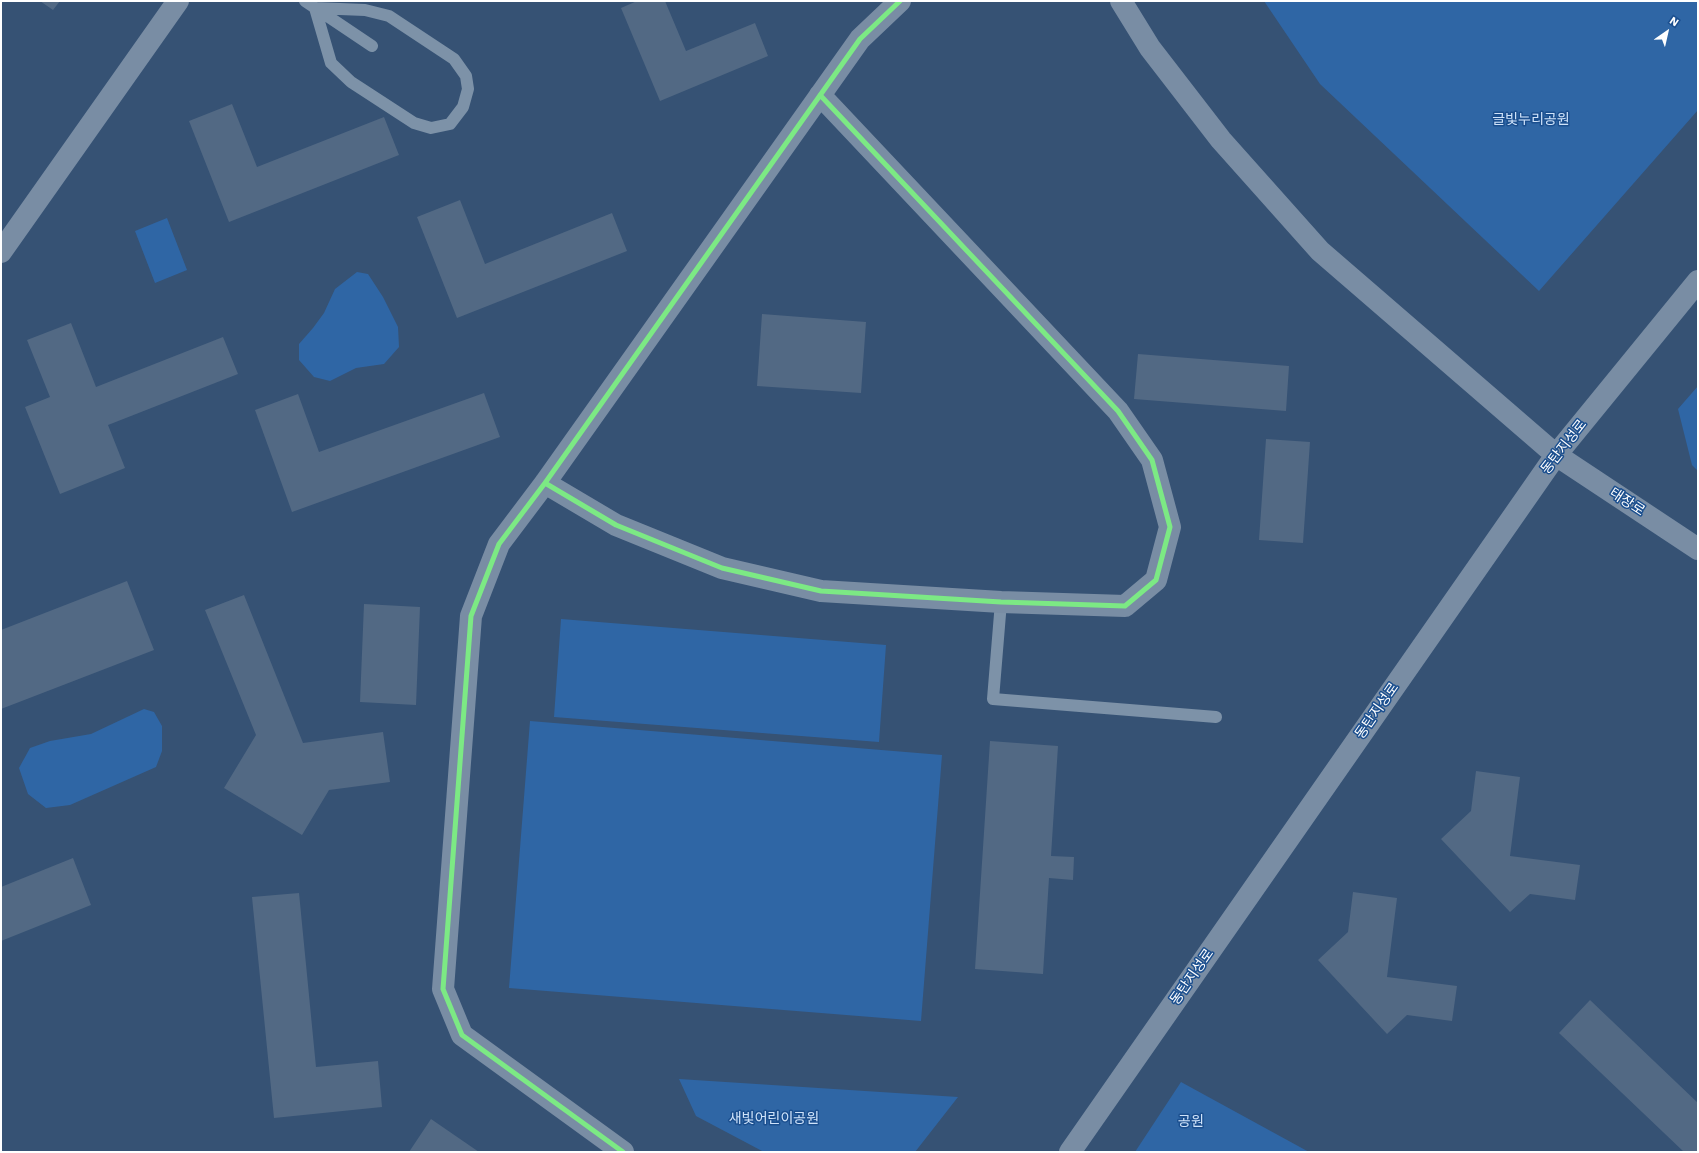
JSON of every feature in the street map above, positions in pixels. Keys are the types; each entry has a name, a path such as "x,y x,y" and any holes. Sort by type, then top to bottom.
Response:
{"street":[{"path":"1,252 178,1"},
{"path":"623,1152 462,1035 442,989 471,616 499,544 545,483 860,39 900,1"},
{"name":"태장로","path":"1121,1 1150,48 1221,140 1320,251 1556,455 1698,549"},
{"path":"545,483 616,524 722,568 821,591 1001,602 1125,606 1156,580 1170,527 1152,460 1118,412 820,95"},
{"name":"동탄지성로","path":"1070,1152 1556,455 1698,281"}],"lane":[{"path":"305,1 372,46"},
{"path":"315,8 365,10 389,16 454,59 466,76 468,89 463,107 450,124 432,128 414,123 351,82 331,63 315,8"},
{"path":"1001,602 993,699 1216,717"}],"green space":[{"name":"글빛누리공원","path":"1264,1 1698,1 1698,110 1539,291 1320,84"},
{"path":"167,218 187,270 155,283 135,231"},
{"path":"357,272 368,274 383,297 398,327 399,347 384,364 356,368 330,381 314,377 299,360 299,344 324,313 335,289"},
{"path":"1698,386 1698,471 1692,465 1678,409"},
{"path":"561,619 886,645 879,742 554,717"},
{"path":"144,709 154,712 162,726 162,751 156,767 70,805 46,808 28,794 19,768 30,748 50,741 91,734"},
{"path":"530,721 942,755 921,1021 509,988"},
{"name":"새빛어린이공원","path":"679,1079 958,1097 915,1152 764,1152 696,1116"},
{"name":"공원","path":"1181,1082 1309,1152 1135,1152"}],"building":[{"path":"40,1 60,1 53,10"},
{"path":"637,1 665,1 686,51 755,23 768,56 660,101 621,8"},
{"path":"232,104 257,167 384,117 399,155 229,222 189,121"},
{"path":"460,200 485,264 612,213 627,251 457,318 417,217"},
{"path":"762,314 866,322 861,393 757,386"},
{"path":"71,323 96,387 223,337 238,374 108,425 125,468 60,494 25,407 50,397 27,340"},
{"path":"1138,354 1289,366 1286,411 1134,399"},
{"path":"484,393 500,437 292,512 255,410 298,394 319,452"},
{"path":"1266,439 1310,442 1303,543 1259,540"},
{"path":"127,581 154,650 1,709 1,630"},
{"path":"244,595 303,743 383,732 390,782 329,790 302,835 224,788 256,735 205,610"},
{"path":"364,604 420,607 416,705 360,702"},
{"path":"990,741 1058,746 1051,856 1074,857 1073,880 1049,878 1043,974 975,969"},
{"path":"1476,771 1520,777 1510,856 1580,865 1575,900 1530,894 1510,912 1441,839 1471,811"},
{"path":"73,858 91,905 1,941 1,887"},
{"path":"1353,892 1397,898 1387,977 1457,986 1452,1021 1407,1015 1387,1034 1318,960 1348,932"},
{"path":"299,893 316,1067 378,1061 382,1107 274,1118 252,897"},
{"path":"1590,1000 1698,1103 1698,1152 1684,1152 1559,1033"},
{"path":"431,1119 479,1152 409,1152"}],"cycle path":[{"path":"623,1152 462,1035 443,989 471,616 499,544 545,483 860,39 900,1"},
{"path":"545,483 616,525 722,568 821,591 1001,602 1125,606 1156,580 1170,527 1152,460 1118,411 820,95"}]}
